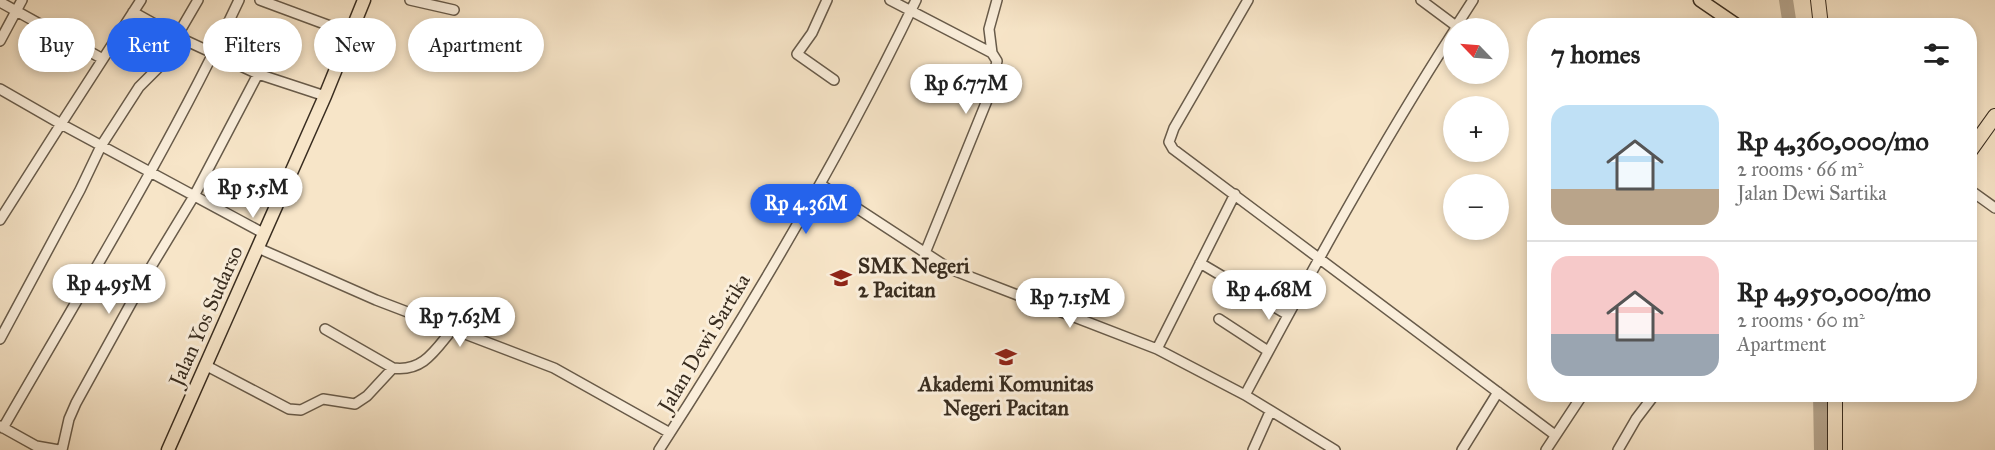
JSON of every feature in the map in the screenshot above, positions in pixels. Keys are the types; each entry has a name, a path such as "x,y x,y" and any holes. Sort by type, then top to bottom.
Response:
{"highway":[{"path":"1977,141 1995,116"},
{"path":"1834,402 1835,450"}],"main road":[{"name":"Jalan Yos Sudarso","path":"355,18 364,0"},
{"path":"1700,0 1726,18"},
{"name":"Jalan Yos Sudarso","path":"168,450 334,72"}],"street":[{"path":"0,41 21,0"},
{"path":"0,220 101,58 141,0"},
{"path":"188,18 198,0"},
{"path":"230,18 239,0"},
{"path":"260,0 314,20"},
{"path":"410,0 454,10"},
{"path":"827,0 812,33 797,54 834,80"},
{"path":"890,0 992,53"},
{"name":"Jalan Dewi Sartika","path":"659,450 820,184 916,0"},
{"path":"925,254 990,93 997,61 992,53 989,29 997,0"},
{"path":"1248,0 1174,128 1169,142 1173,149 1556,435"},
{"path":"1420,0 1443,19"},
{"path":"1462,18 1473,0"},
{"path":"0,2 101,58"},
{"path":"133,12 144,18"},
{"path":"1245,395 1318,259 1443,48"},
{"path":"0,339 101,146 139,87 155,72"},
{"path":"204,72 149,172 2,427 36,448 61,450 69,419 76,403 151,267 194,196 258,74"},
{"path":"253,72 325,96"},
{"path":"0,89 263,233"},
{"path":"820,184 950,269 979,282 1102,326 1157,350 1245,395 1335,450"},
{"path":"1157,350 1235,194"},
{"path":"1977,195 1995,208"},
{"path":"258,248 451,331 508,349 554,369 670,433"},
{"path":"1200,263 1288,315"},
{"path":"1219,319 1268,351"},
{"path":"326,329 393,368 410,369 423,363 451,331"},
{"path":"205,365 279,405 295,410 323,399 355,404 367,396 393,368"},
{"path":"1462,450 1498,392"},
{"path":"1545,450 1578,402"},
{"path":"1618,450 1649,402"},
{"path":"1253,450 1270,412"}],"waterway":[{"path":"1786,0 1789,18"},
{"path":"1820,402 1821,450"}],"place":[{"name":"SMK Negeri 2 Pacitan","path":"841,278"},
{"name":"Akademi Komunitas Negeri Pacitan","path":"1006,357"}]}
